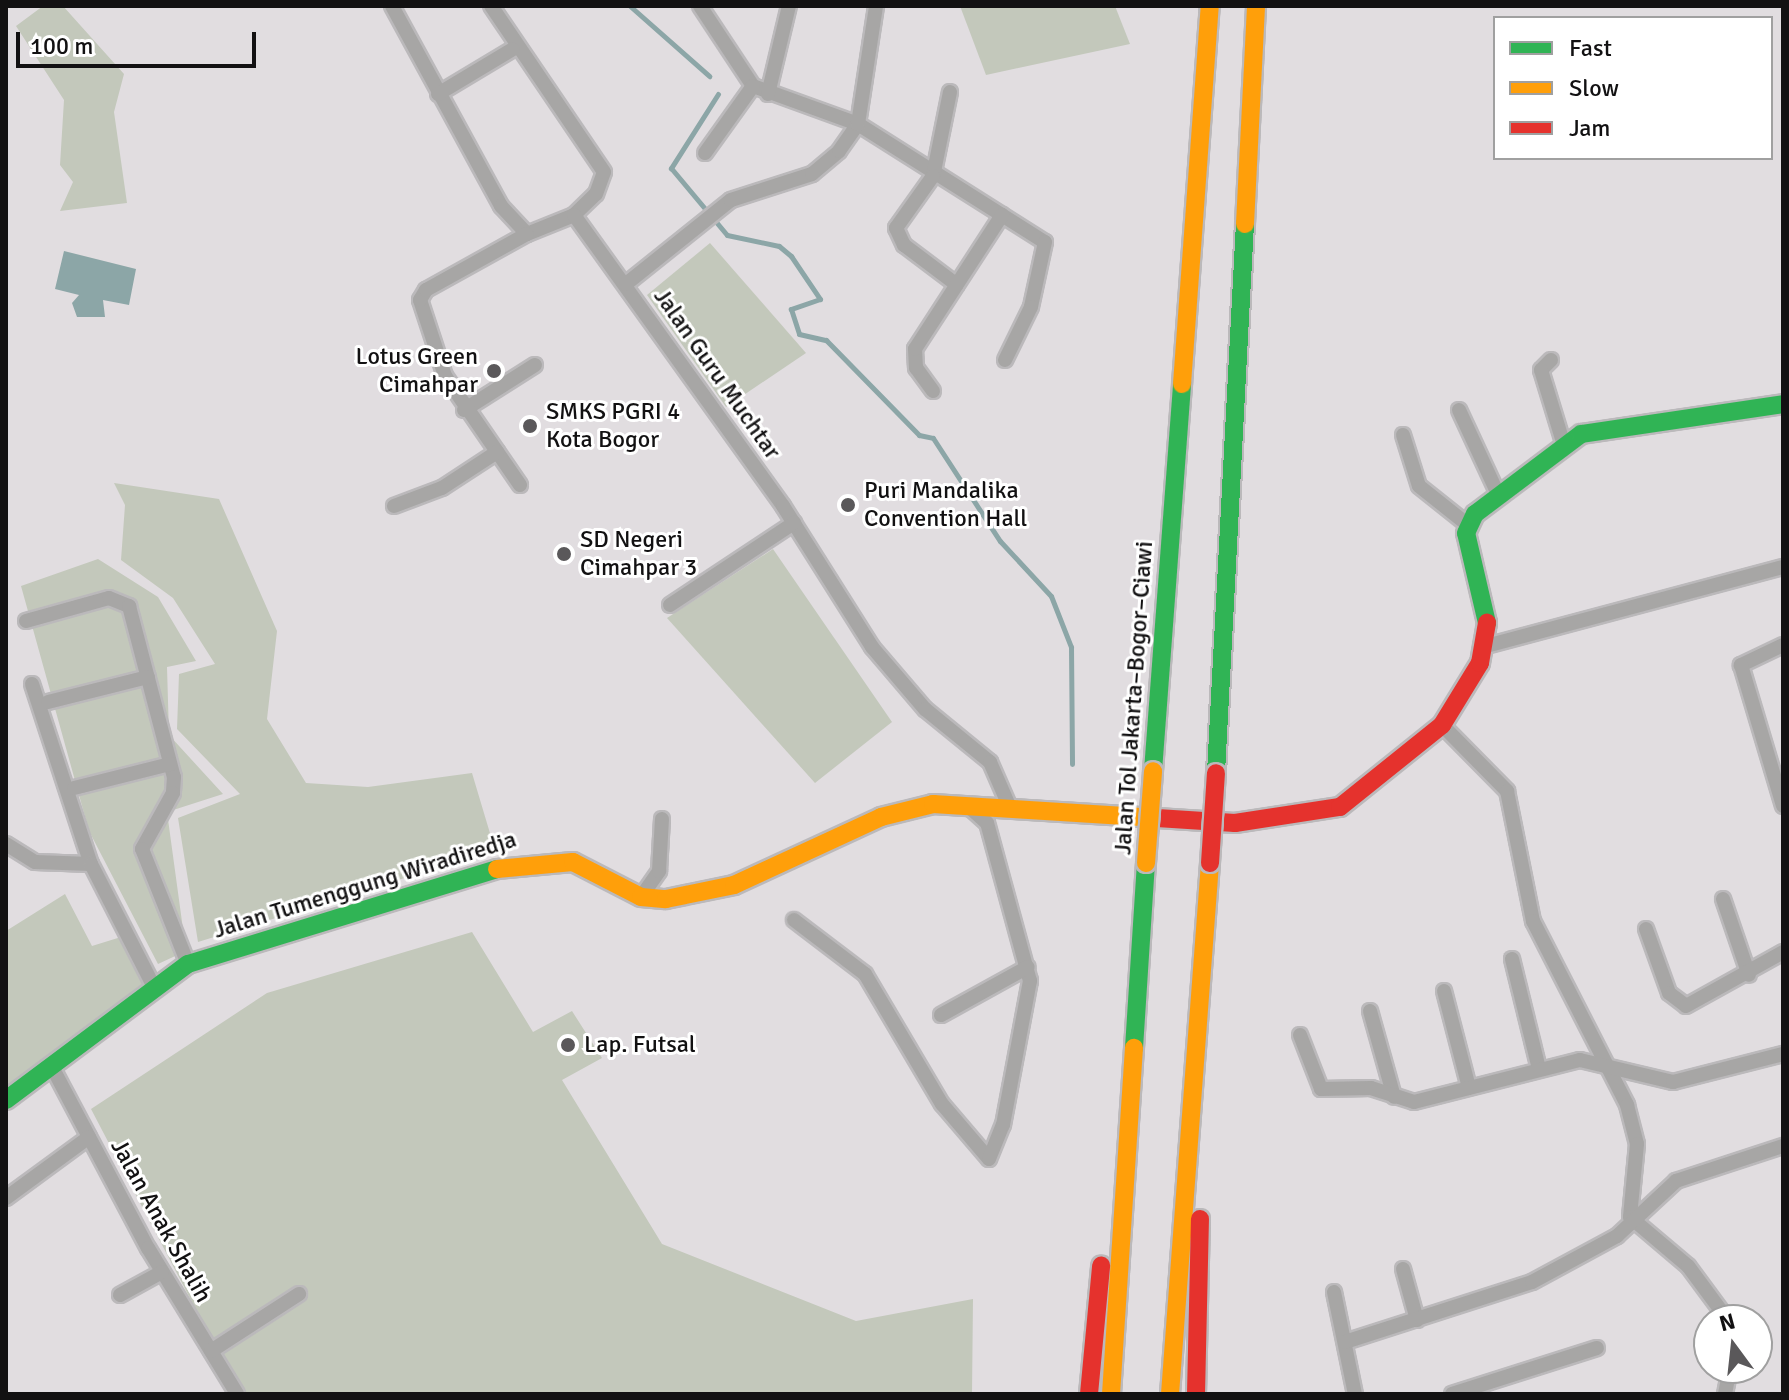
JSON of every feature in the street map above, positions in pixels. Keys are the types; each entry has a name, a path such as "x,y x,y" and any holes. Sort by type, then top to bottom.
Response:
{"main road":[{"name":"Jalan Tol Jakarta–Bogor–Ciawi","path":"1111,1394 1146,863 1210,6"},
{"path":"1170,1394 1216,773 1256,6"},
{"path":"641,897 712,892 895,812 962,802 1235,823 1340,807 1442,725 1486,646 1468,525 1498,494 1563,442 1664,417 1783,404"},
{"name":"Jalan Tumenggung Wiradiredja","path":"6,1100 153,985 188,964 543,858 588,867 641,897"},
{"path":"1089,1394 1112,1152 1138,984"},
{"path":"1196,1063 1196,1394"}],"street":[{"path":"392,6 501,206 527,234"},
{"path":"491,6 513,49 604,172 596,194 574,215 527,234 420,300 433,352 464,410 520,485"},
{"path":"700,6 753,86 768,94 858,124 933,176 1002,215 1047,248 1031,307 1005,360"},
{"path":"768,94 789,6"},
{"path":"626,284 698,222 731,200 812,174 858,124 876,6"},
{"path":"438,94 513,49"},
{"path":"705,153 753,86"},
{"path":"950,92 933,176 900,220 898,237 957,285"},
{"name":"Jalan Guru Muchtar","path":"574,215 794,523 872,647 925,709 990,762 1010,808"},
{"path":"933,391 916,368 915,349 1002,215"},
{"path":"1551,360 1541,370 1563,442"},
{"path":"464,410 535,365"},
{"path":"1459,410 1498,494"},
{"path":"1403,435 1419,486 1468,525"},
{"path":"394,506 442,488 497,452"},
{"path":"670,605 794,523"},
{"path":"1486,646 1783,567"},
{"path":"26,621 120,597 129,606 170,764 173,793 142,849 188,964"},
{"path":"1783,645 1741,665 1783,806"},
{"path":"48,702 148,677"},
{"path":"32,684 91,864 153,985"},
{"path":"1442,725 1507,791 1533,921 1602,1062 1627,1105 1637,1144 1630,1217"},
{"path":"74,788 170,764"},
{"path":"794,920 865,974 942,1104 989,1159 1003,1125 1028,967 987,823 962,802"},
{"path":"641,897 659,871 662,819"},
{"path":"6,844 35,862 91,864"},
{"path":"1723,899 1749,975"},
{"path":"1646,929 1679,1005 1693,1005 1749,975 1783,952"},
{"path":"1512,959 1539,1069"},
{"path":"941,1015 1028,967"},
{"path":"1444,991 1469,1088"},
{"path":"1370,1011 1394,1097"},
{"path":"1300,1035 1321,1089 1359,1087 1414,1102 1539,1069 1602,1062 1673,1082 1783,1054"},
{"name":"Jalan Anak Shalih","path":"52,1067 162,1272 237,1394"},
{"path":"6,1198 89,1137"},
{"path":"1345,1342 1417,1320 1567,1265 1617,1236 1630,1217 1688,1175 1783,1146"},
{"path":"1630,1217 1688,1266 1716,1304"},
{"path":"1403,1269 1417,1320"},
{"path":"120,1295 162,1272"},
{"path":"1334,1292 1355,1394"},
{"path":"211,1351 299,1294"},
{"path":"1452,1394 1597,1348"}],"shaded area":[{"path":"43,6 63,6 124,74 114,112 127,203 60,211 73,182 60,165 64,100 16,26"},
{"path":"960,6 1115,6 1130,44 986,75"},
{"path":"710,243 806,353 726,407 647,295"},
{"path":"114,483 219,499 277,631 267,719 306,783 368,787 472,773 495,850 198,942 178,818 240,794 177,729 179,674 215,664 173,598 121,560 125,505"},
{"path":"773,549 892,722 815,783 667,618"},
{"path":"98,559 158,597 196,661 167,667 169,735 223,794 167,812 186,951 158,964 89,831 21,586"},
{"path":"65,894 92,946 121,937 146,982 6,1087 6,931"},
{"path":"472,932 533,1032 572,1011 602,1058 562,1080 662,1244 856,1321 973,1299 972,1394 240,1394 91,1109 267,993"}],"water":[{"path":"64,251 136,269 129,305 103,300 105,317 77,317 72,303 79,295 55,289"}],"waterway":[{"path":"630,6 709,76"},
{"path":"718,94 671,168 727,235 779,246 791,256 820,299 791,309 799,334 826,340 919,435 933,438 1000,541 1051,596 1071,647 1072,764"}],"traffic: fast":[{"path":"1216,773 1245,224"},
{"path":"1153,771 1182,384"},
{"path":"1487,623 1466,533 1475,514 1581,434 1783,404"},
{"path":"1134,1048 1146,863"},
{"path":"6,1100 188,964 497,869"}],"traffic: slow":[{"path":"1182,384 1210,6"},
{"path":"1245,224 1256,6"},
{"path":"1146,863 1153,771"},
{"path":"497,869 573,862 641,897 666,899 734,885 881,817 933,804 1157,818"},
{"path":"1170,1394 1210,863"},
{"path":"1111,1394 1134,1048"}],"traffic: jam":[{"path":"1157,818 1235,823 1340,807 1442,725 1480,663 1487,623"},
{"path":"1210,863 1216,773"},
{"path":"1196,1394 1200,1219"},
{"path":"1089,1394 1101,1266"}],"place":[{"name":"Lotus Green Cimahpar","path":"494,371"},
{"name":"SMKS PGRI 4 Kota Bogor","path":"530,426"},
{"name":"Puri Mandalika Convention Hall","path":"848,505"},
{"name":"SD Negeri Cimahpar 3","path":"564,554"},
{"name":"Lap. Futsal","path":"568,1045"}]}
